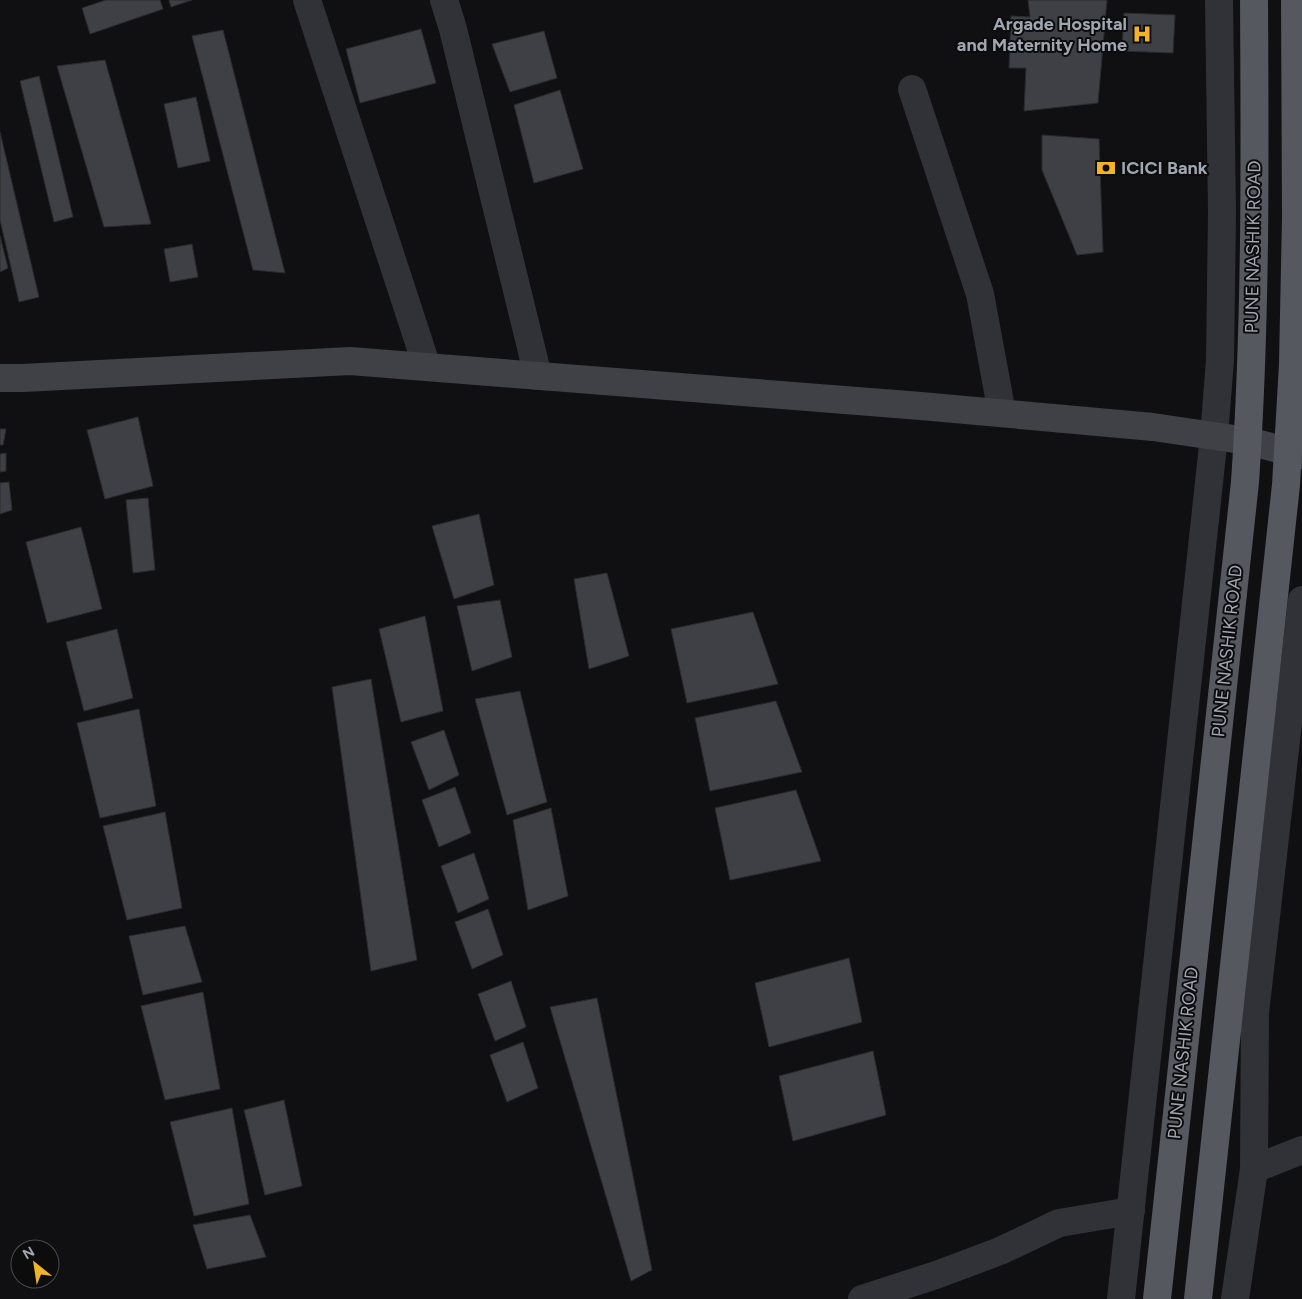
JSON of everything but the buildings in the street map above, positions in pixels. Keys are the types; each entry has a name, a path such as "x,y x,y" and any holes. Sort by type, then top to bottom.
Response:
{"highway":[{"name":"PUNE NASHIK ROAD","path":"1157,1299 1248,441 1255,218 1254,0"},
{"path":"1198,1299 1286,485 1295,453 1292,364 1296,218 1295,0"}],"main road":[{"path":"0,378 350,361 1153,428 1248,441 1295,453"}],"street":[{"path":"307,0 427,367"},
{"path":"444,0 453,29 538,376"},
{"path":"1121,1299 1214,436 1220,360 1222,213 1219,0"},
{"path":"912,89 980,294 1002,414"},
{"path":"1235,1299 1254,1169 1254,1013 1302,600"},
{"path":"1254,1169 1302,1150"},
{"path":"862,1299 936,1275 1000,1251 1059,1223 1131,1210"}],"place":[{"name":"Argade Hospital and Maternity Home","path":"1142,34"},
{"name":"ICICI Bank","path":"1106,168"}]}
